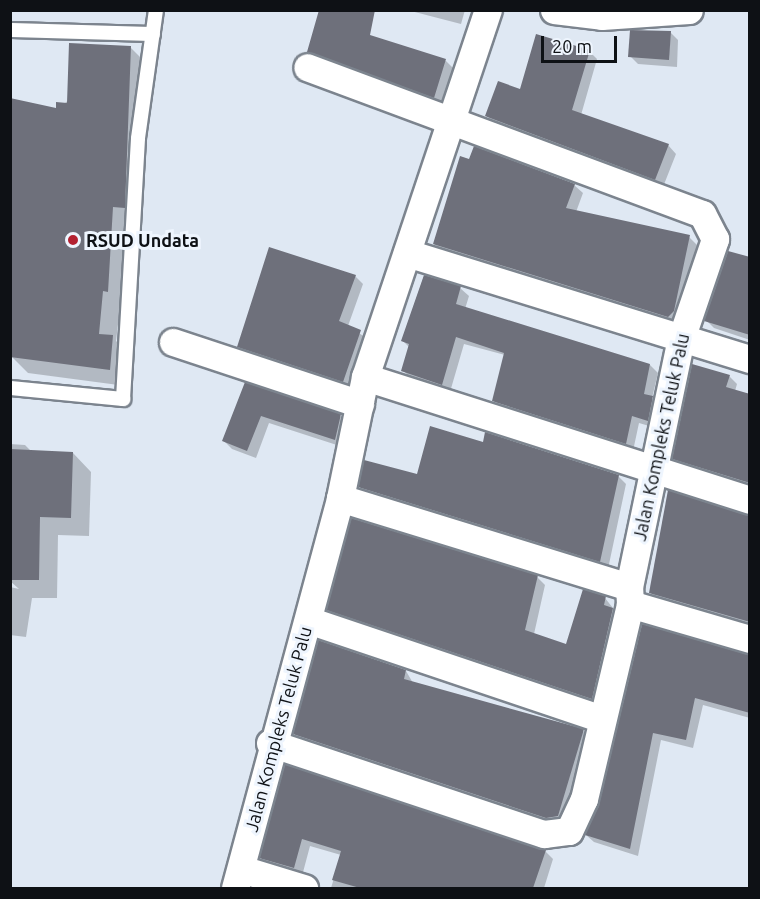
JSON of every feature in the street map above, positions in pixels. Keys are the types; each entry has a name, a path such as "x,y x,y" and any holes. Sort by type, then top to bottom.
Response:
{"street":[{"name":"Jalan Kompleks Teluk Palu","path":"238,879 270,743 308,620 340,498 365,377 488,10"},
{"path":"554,10 602,16 689,10"},
{"path":"307,68 452,121"},
{"name":"Jalan Kompleks Teluk Palu","path":"270,743 512,825 558,836 569,831 584,799 600,718 629,595 681,339 711,259 715,239 708,218 452,121"},
{"path":"407,253 750,359"},
{"path":"173,342 360,404"},
{"path":"365,377 750,500"},
{"path":"340,498 629,595 750,639"},
{"path":"308,620 600,718"},
{"path":"238,879 304,888"}],"lane":[{"path":"10,388 123,399 138,138 156,10"},
{"path":"10,30 153,34"}],"building":[{"path":"319,10 375,10 370,35 446,59 434,98 307,52"},
{"path":"630,30 671,31 669,60 628,57"},
{"path":"536,34 590,50 572,110 669,144 655,180 485,116 498,81 520,89"},
{"path":"69,43 131,46 125,208 113,207 108,292 103,291 99,334 113,335 110,370 10,357 10,98 56,108 56,102 67,103"},
{"path":"474,146 575,184 566,208 690,235 674,311 668,317 433,244 460,156 469,159"},
{"path":"269,247 356,275 339,321 361,330 343,382 237,347"},
{"path":"728,251 750,257 750,335 704,321"},
{"path":"424,275 461,286 456,304 650,364 644,394 653,396 648,421 632,416 626,444 492,401 504,353 456,337 442,385 401,371 409,344 401,341"},
{"path":"692,364 730,375 726,387 750,394 750,483 672,459"},
{"path":"245,382 341,414 335,440 261,416 247,451 222,441"},
{"path":"430,426 483,442 485,432 619,475 600,562 358,487 364,460 417,474"},
{"path":"10,449 73,452 71,518 40,517 39,580 10,580"},
{"path":"668,490 750,515 750,622 649,593"},
{"path":"351,518 538,575 525,630 566,644 583,589 606,596 604,605 613,608 592,699 326,610"},
{"path":"642,624 750,654 750,713 695,698 686,740 653,733 630,849 585,835 599,803"},
{"path":"318,640 406,670 404,679 584,729 558,816 546,818 293,734"},
{"path":"285,764 546,850 533,888 360,888 332,880 341,851 302,839 294,868 259,858"}],"place":[{"name":"RSUD Undata","path":"73,240"}]}
